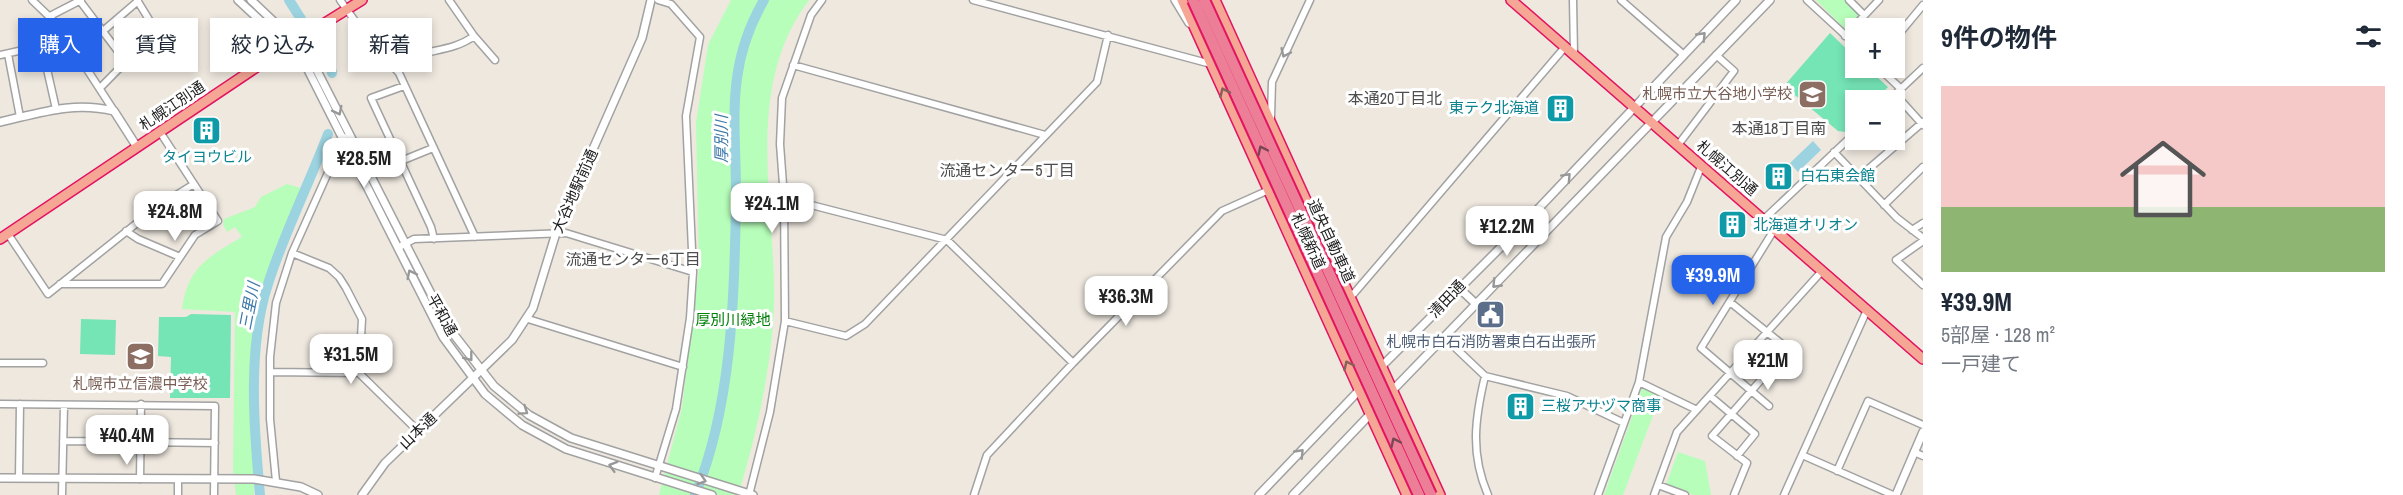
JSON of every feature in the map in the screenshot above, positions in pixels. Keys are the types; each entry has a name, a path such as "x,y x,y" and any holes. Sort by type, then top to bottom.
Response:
{"highway":[{"name":"札幌江別通","path":"333,18 362,0"},
{"name":"札幌新道","path":"1182,0 1407,495"},
{"name":"道央自動車道","path":"1193,0 1419,495"},
{"name":"道央自動車道","path":"1204,0 1431,495"},
{"name":"札幌新道","path":"1215,0 1440,495"},
{"name":"札幌江別通","path":"1511,0 1923,359"},
{"name":"札幌江別通","path":"4,236 249,72"}],"street":[{"path":"32,0 50,16 81,0 114,46"},
{"name":"平和通","path":"238,0 260,18"},
{"name":"平和通","path":"251,0 267,18"},
{"path":"340,0 352,18"},
{"path":"449,0 474,36 495,60"},
{"name":"大谷地駅前通","path":"480,371 512,340 528,319 556,233 642,38 651,0"},
{"path":"655,478 676,409 693,272 686,116 700,37 671,4 658,0"},
{"path":"750,495 770,412 785,321 784,198 780,144 782,98 811,15 822,0"},
{"path":"973,0 1211,64"},
{"path":"1174,0 1201,42"},
{"path":"1272,127 1269,103 1272,82 1310,0"},
{"path":"1573,0 1574,54"},
{"path":"1622,0 1684,55"},
{"name":"清田通","path":"1259,495 1359,392 1381,366 1521,226 1736,0"},
{"name":"清田通","path":"1293,495 1770,0"},
{"path":"1808,0 1845,36"},
{"path":"1849,0 1864,15"},
{"path":"1861,18 1879,0"},
{"path":"103,31 138,1 148,18"},
{"path":"1905,27 1923,5"},
{"path":"785,321 846,336 865,324 1097,82 1108,35"},
{"path":"432,52 460,46 474,36"},
{"path":"1350,298 1564,47"},
{"path":"0,55 18,52"},
{"path":"8,54 20,117"},
{"path":"1678,145 1734,71 1716,55"},
{"path":"793,65 1045,135"},
{"path":"1889,78 1901,89 1923,68"},
{"path":"48,72 56,109"},
{"path":"89,72 137,147"},
{"path":"100,88 116,72"},
{"name":"平和通","path":"317,72 398,248 443,337 472,379 507,413 544,439 591,459 712,495"},
{"path":"398,72 475,237"},
{"path":"404,86 371,98 431,227 434,239"},
{"path":"0,122 81,105 114,111"},
{"path":"1858,178 1922,123 1905,105"},
{"path":"60,284 162,284 195,235 218,222 160,132"},
{"path":"276,481 270,419 270,340 276,303 292,253 346,136"},
{"name":"平和通","path":"346,136 407,244 448,327 480,371 517,406 563,433 750,495"},
{"path":"1763,220 1845,142"},
{"path":"401,161 433,148"},
{"path":"1834,152 1884,205 1923,239 1896,260 1923,285"},
{"path":"1598,495 1639,382 1666,237 1687,202 1701,167"},
{"path":"1884,205 1923,167"},
{"path":"974,495 987,454 1222,212 1295,178"},
{"path":"4,236 48,294 126,231 194,184"},
{"path":"784,198 947,240 1073,363"},
{"path":"1912,230 1923,223"},
{"path":"1521,226 1536,241"},
{"path":"1769,406 1701,348 1774,230"},
{"path":"126,231 180,257"},
{"path":"398,248 414,239 566,233 693,272"},
{"path":"292,253 329,268 346,288 362,319 359,373"},
{"path":"1654,495 1677,432 1822,271"},
{"path":"1458,287 1476,304"},
{"path":"1730,302 1788,349 1712,436 1747,463 1734,495"},
{"path":"1784,495 1867,310"},
{"path":"528,319 683,367"},
{"path":"1444,337 1485,376 1567,396 1624,423"},
{"path":"0,363 43,363"},
{"name":"山本通","path":"362,495 385,463 480,371"},
{"path":"270,372 359,373 417,431"},
{"path":"1485,376 1474,435 1479,470 1488,495"},
{"path":"1639,382 1697,410"},
{"path":"1710,396 1755,434 1737,456"},
{"path":"1837,471 1868,401 1923,425"},
{"path":"0,404 215,406 214,495"},
{"path":"19,478 20,404"},
{"path":"140,479 141,404"},
{"path":"62,495 64,405"},
{"path":"1802,455 1894,495 1923,432"},
{"path":"63,441 215,443"},
{"path":"1914,452 1923,456"},
{"path":"0,478 254,479 301,487 318,495"},
{"path":"178,479 178,495"},
{"path":"1658,485 1685,495"}],"green space":[{"name":"厚別川緑地","path":"731,0 809,0 787,37 775,75 769,116 767,157 774,284 773,325 768,368 755,432 738,495 659,495 682,408 699,268 696,123 708,45"},
{"path":"1816,0 1845,0 1862,16 1845,18 1845,29"},
{"path":"1830,33 1845,47 1845,78 1878,78 1888,87 1885,90 1845,90 1845,132 1838,131 1784,86"},
{"path":"287,184 304,189 259,312 252,355 254,495 236,495 233,470 235,312 182,309 189,283 201,265 242,237 235,227 227,232 223,224 224,219 255,207 261,197"},
{"path":"191,314 231,315 230,398 170,398 171,357 158,356 159,317 186,317"},
{"path":"81,319 116,320 115,355 80,354"},
{"path":"1643,386 1661,394 1623,495 1604,495"},
{"path":"1678,452 1705,461 1711,495 1694,495 1666,485"}],"water":[{"path":"1813,141 1821,150 1798,172 1790,163"}],"waterway":[{"name":"三里川","path":"289,0 300,18"},
{"name":"厚別川","path":"695,495 717,425 729,352 735,240 734,124 737,75 742,51 764,0"},
{"name":"三里川","path":"260,495 254,389 261,308 281,246 328,134"}],"place":[{"name":"札幌市立大谷地小学校","path":"1813,94"},
{"name":"東テク北海道","path":"1560,108"},
{"name":"タイヨウビル","path":"207,130"},
{"name":"白石東会館","path":"1779,176"},
{"name":"北海道オリオン","path":"1732,225"},
{"name":"札幌市白石消防署東白石出張所","path":"1491,315"},
{"name":"札幌市立信濃中学校","path":"140,357"},
{"name":"三桜アサヅマ商事","path":"1520,406"}],"district":[{"name":"本通20丁目北","path":"1395,98"},
{"name":"本通18丁目南","path":"1779,128"},
{"name":"流通センター5丁目","path":"1007,170"},
{"name":"流通センター6丁目","path":"633,259"}]}
